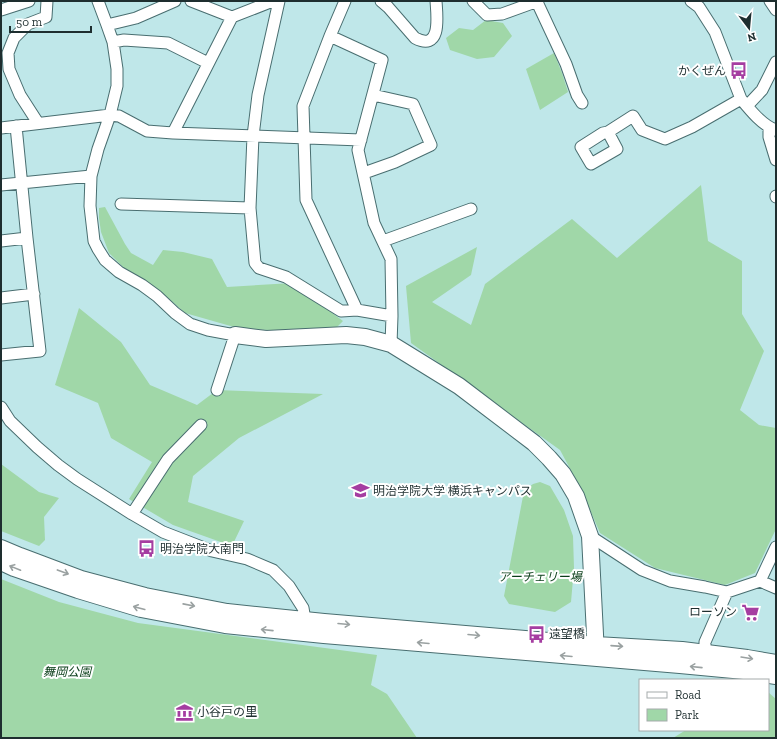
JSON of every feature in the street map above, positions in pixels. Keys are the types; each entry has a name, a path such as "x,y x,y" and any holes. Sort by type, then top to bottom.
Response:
{"street":[{"path":"1,10 29,1"},
{"path":"38,123 5,69 8,53 14,38 28,24 46,16 47,1"},
{"path":"98,1 113,42 117,69 117,86 110,115 98,149 91,176 90,206 94,241 105,260 120,272 157,296 175,313 190,324 208,330 266,339 346,335 365,337 391,344 459,386 534,443 563,474 576,496 590,536 596,651"},
{"path":"108,25 136,18 175,1"},
{"path":"191,1 232,17"},
{"path":"174,134 232,17 273,1"},
{"path":"279,1 258,95 253,136 250,208 255,263 259,268 286,277 341,311 357,310 392,316"},
{"path":"345,1 303,106 306,200 357,310"},
{"path":"381,1 415,38 420,41 432,39 436,34 436,1"},
{"path":"473,1 487,15 502,14 537,2 566,64 577,94 582,103"},
{"path":"691,1 699,8 715,32 744,103 764,124 772,128 769,137 776,160"},
{"path":"770,1 776,10"},
{"path":"330,36 382,60 358,150 374,223 391,259 391,344"},
{"path":"113,42 124,40 168,43 208,64"},
{"path":"608,132 633,116 642,130 665,139 744,103 762,90 776,62"},
{"path":"364,173 394,162 431,145 413,104 373,95"},
{"path":"1,128 110,115 119,116 147,132 361,140"},
{"path":"1,355 40,351 16,126"},
{"path":"1,185 91,176"},
{"path":"121,204 250,208"},
{"path":"383,241 471,209"},
{"path":"1,241 27,238"},
{"path":"1,298 34,294"},
{"path":"217,390 235,335"},
{"path":"1,407 6,420 58,465 132,514 163,532 212,551 246,559 273,570 289,586 303,608 306,627"},
{"path":"132,514 168,459 201,425"},
{"path":"590,536 642,570 670,581 727,592 760,581 776,588"},
{"path":"760,581 776,547"},
{"path":"1,548 80,579 145,596 306,627"},
{"path":"1,562 78,590 141,609 225,625 306,627 596,651 776,676"},
{"path":"705,652 705,642 727,592"},
{"path":"596,651 674,649 705,652 776,663"}],"green space":[{"path":"486,20 503,23 512,36 494,57 477,59 450,50 446,38 459,28 473,30"},
{"path":"554,53 568,92 540,110 526,69"},
{"path":"701,185 708,241 742,261 742,314 764,351 740,410 759,425 776,428 776,529 755,573 725,585 655,568 600,533 581,489 560,450 411,343 406,286 477,247 471,275 432,302 471,325 485,284 572,219 617,258"},
{"path":"105,207 131,253 153,265 163,250 183,252 212,259 227,287 292,283 343,321 332,332 241,329 185,313 167,297 128,272 109,253 101,232 99,218 99,208"},
{"path":"79,308 121,342 150,385 197,405 217,390 323,394 239,438 193,476 188,502 244,521 232,546 173,525 129,499 152,462 111,438 98,403 55,385"},
{"path":"1,464 39,492 59,498 44,517 45,540 39,546 1,531"},
{"name":"アーチェリー場","path":"540,482 550,486 564,510 573,536 574,568 571,602 555,612 509,604 504,596 524,491 533,484"},
{"name":"舞岡公園","path":"1,579 59,602 138,623 377,655 371,685 387,694 417,738 1,738"},
{"path":"769,693 776,699 776,738 673,738 684,731 769,731"}],"place":[{"name":"かくぜん","path":"739,71"},
{"name":"明治学院大学 横浜キャンパス","path":"360,491"},
{"name":"明治学院大南門","path":"147,549"},
{"name":"ローソン","path":"750,612"},
{"name":"遠望橋","path":"536,634"},
{"name":"小谷戸の里","path":"184,712"}]}
